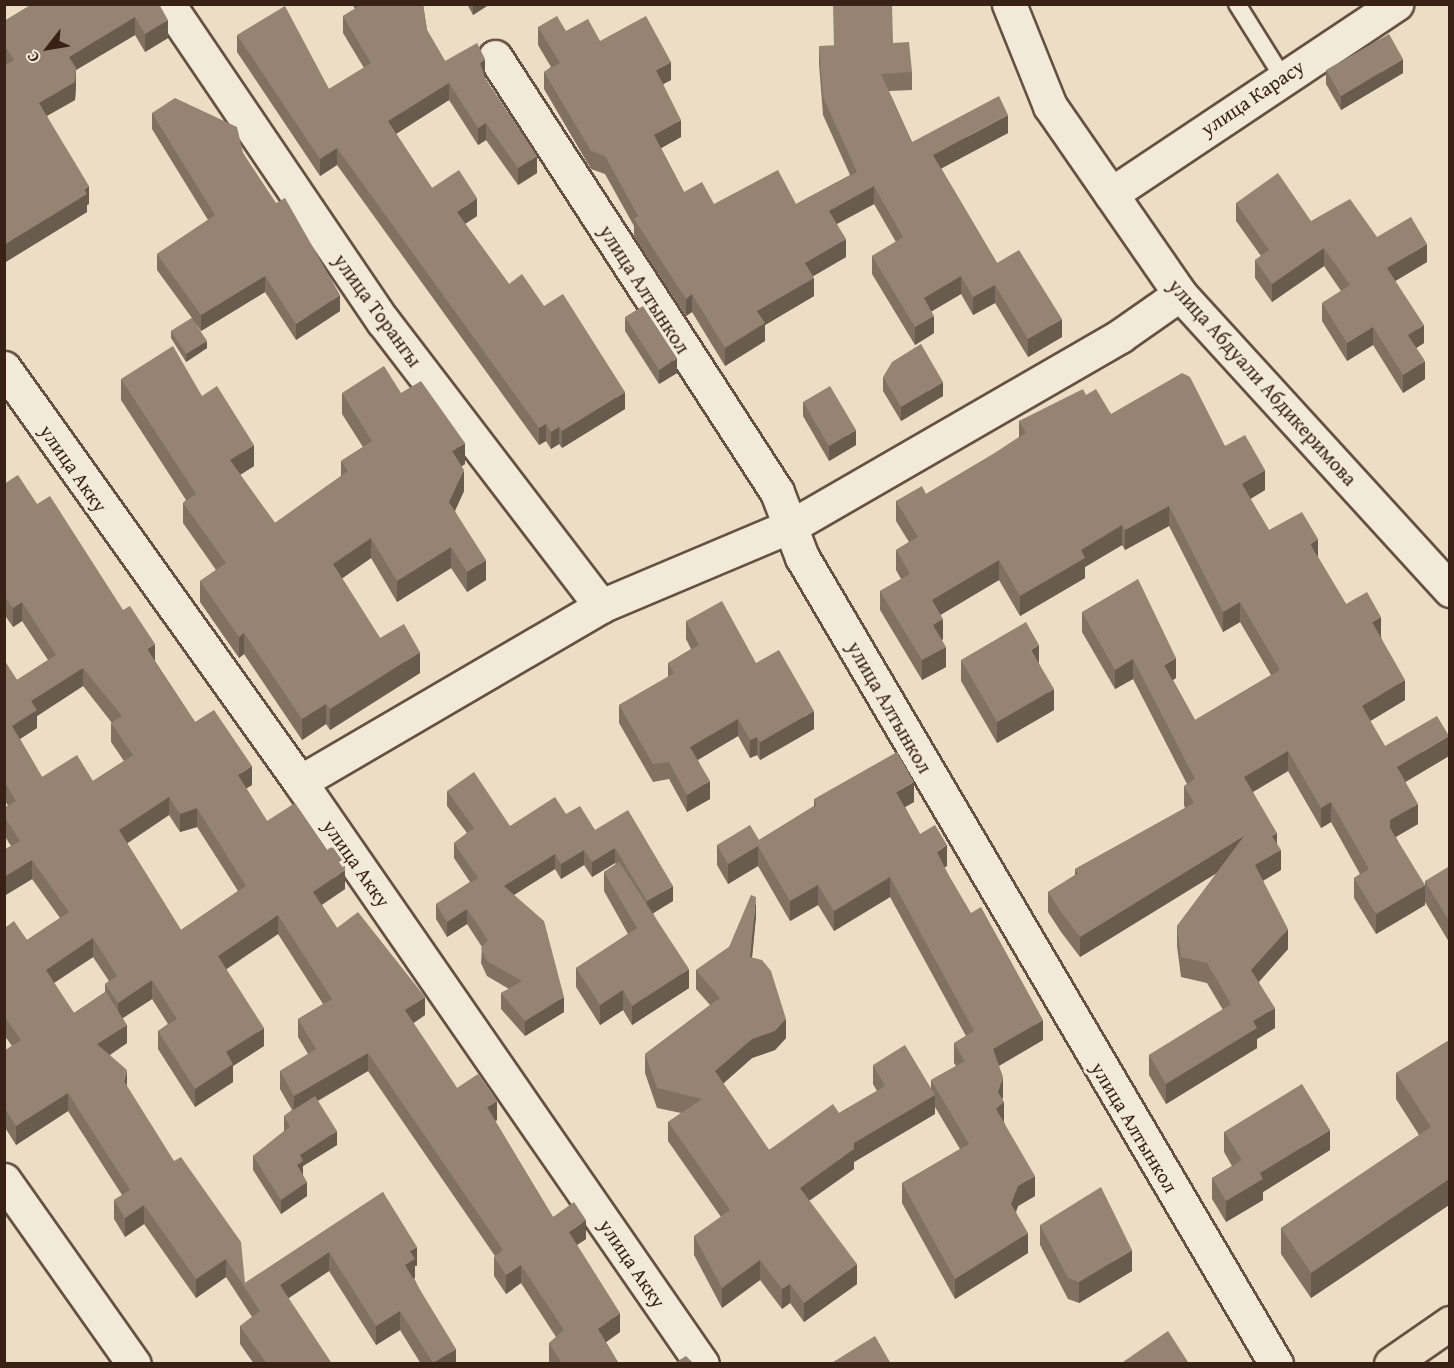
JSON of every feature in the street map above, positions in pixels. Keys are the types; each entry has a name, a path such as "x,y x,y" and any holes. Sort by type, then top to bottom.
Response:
{"main road":[{"path":"1391,1364 1449,1323"}],"street":[{"name":"улица Торангы","path":"168,4 383,321 601,606"},
{"name":"улица Абдуали Абдикеримова","path":"1010,4 1050,106 1180,294 1449,590"},
{"name":"улица Карасу","path":"1111,194 1281,76 1396,4"},
{"name":"улица Алтынкол","path":"495,57 793,525 802,557 1276,1364"},
{"path":"300,783 601,606 793,525 1120,336 1180,294"},
{"name":"улица Акку","path":"4,368 300,783 702,1364"},
{"path":"4,1180 134,1364"}],"lane":[{"path":"1237,4 1281,76"}],"building":[{"path":"32,4 159,4 168,20 145,34 135,17 69,57 76,68 75,82 39,103 89,186 84,189 87,194 4,245 4,66 14,60 4,45 4,21"},
{"path":"362,4 423,4 427,30 445,61 477,43 485,59 480,63 485,78 537,156 518,168 486,123 478,128 449,83 388,121 432,188 459,170 477,198 457,212 509,284 522,274 544,306 563,294 625,392 562,431 559,427 551,432 546,424 539,428 337,148 320,159 237,35 285,6 329,89 371,63 343,16"},
{"path":"833,4 892,4 893,43 909,42 912,72 881,74 912,142 999,96 1008,115 933,155 997,263 1019,250 1062,319 1028,339 995,285 973,297 961,276 924,298 934,316 915,327 872,256 903,237 874,186 829,211 846,239 805,263 814,278 757,311 765,323 725,348 692,294 686,299 634,219 638,216 605,156 591,151 544,72 560,63 538,27 557,16 566,31 588,19 600,41 646,16 671,62 656,70 681,120 654,135 684,192 702,182 714,204 778,170 796,204 857,172 823,97 819,46 834,46"},
{"path":"1389,34 1403,59 1341,96 1326,70"},
{"path":"175,98 237,127 243,153 276,203 285,198 340,295 296,324 265,276 201,315 157,254 215,215 152,113"},
{"path":"1278,173 1311,221 1350,199 1377,237 1411,217 1427,244 1387,268 1424,325 1408,335 1425,361 1403,375 1373,327 1347,343 1322,303 1350,285 1324,248 1272,284 1255,260 1269,250 1236,203"},
{"path":"643,306 677,358 659,370 625,317"},
{"path":"192,318 207,341 186,354 171,331"},
{"path":"921,344 943,382 901,407 883,377 892,362"},
{"path":"173,346 202,396 217,386 254,445 230,460 275,523 348,471 341,461 372,441 342,393 384,366 401,393 421,381 465,443 452,451 464,470 449,502 486,560 467,572 451,547 397,581 371,538 333,564 380,638 404,624 420,652 330,709 326,704 302,719 244,633 239,637 200,581 226,563 183,503 196,494 121,379"},
{"path":"1182,373 1190,377 1225,446 1245,435 1265,470 1242,484 1269,530 1302,512 1318,539 1310,544 1346,604 1367,592 1381,617 1372,622 1405,680 1362,706 1385,746 1437,716 1449,736 1397,767 1418,804 1390,820 1390,828 1425,885 1376,914 1354,878 1369,869 1331,802 1321,808 1288,751 1244,777 1277,833 1272,836 1281,850 1255,865 1288,929 1251,970 1275,1008 1253,1021 1257,1028 1166,1084 1149,1055 1231,1004 1207,963 1181,957 1177,926 1244,836 1080,937 1061,912 1048,892 1078,874 1075,869 1194,803 1184,786 1195,779 1133,659 1115,670 1082,612 1138,579 1176,658 1164,665 1195,720 1280,670 1240,602 1223,612 1169,506 1125,530 1122,525 1081,550 1085,558 1020,596 999,560 932,600 943,619 933,625 946,647 922,660 880,591 910,574 896,550 918,537 896,501 922,486 926,494 995,453 1026,433 1019,421 1083,389 1086,395 1096,389 1111,414"},
{"path":"830,386 856,430 829,446 803,402"},
{"path":"18,475 37,504 50,496 123,610 130,606 155,644 147,649 195,722 214,710 252,766 238,775 267,821 295,803 327,850 334,845 345,862 345,870 313,892 337,928 358,912 425,997 405,1010 457,1088 478,1074 497,1101 487,1107 553,1217 574,1202 586,1220 569,1232 620,1313 598,1329 619,1364 562,1364 549,1343 564,1330 521,1265 506,1275 494,1257 503,1250 368,1053 294,1096 280,1071 316,1049 298,1019 332,999 278,915 218,956 264,1028 226,1052 233,1064 195,1089 158,1031 177,1019 152,980 118,1003 105,984 117,976 93,938 46,970 74,1013 106,992 127,1025 97,1044 127,1070 124,1081 174,1161 181,1157 241,1242 245,1283 383,1192 417,1247 410,1251 415,1259 405,1265 456,1349 433,1363 400,1311 376,1326 329,1252 280,1285 332,1364 267,1364 240,1326 260,1311 226,1259 196,1279 144,1205 125,1218 114,1200 130,1190 68,1093 16,1126 4,1107 4,1051 21,1040 4,1016 4,925 6,927 14,921 27,940 69,912 32,860 4,877 4,850 20,841 4,816 4,808 16,801 4,781 4,660 17,680 56,655 22,602 13,608 4,596 4,484","holes":["83,668 122,716 111,723 133,755 93,781 77,755 42,777 12,726 37,710 31,701","169,797 180,814 197,808 246,886 181,930 119,830"]},
{"path":"722,601 756,663 779,650 814,711 760,742 757,737 750,740 738,719 690,747 710,781 687,795 669,762 653,764 619,705 674,673 668,663 699,645 686,621"},
{"path":"1026,622 1039,645 1031,650 1054,689 997,722 961,660"},
{"path":"897,752 914,782 896,792 920,834 935,825 947,845 937,852 949,876 971,913 981,907 1043,1020 993,1049 1003,1077 998,1092 1004,1102 996,1109 1035,1176 1018,1186 1011,1204 1028,1233 955,1279 902,1183 969,1144 931,1080 965,1061 954,1043 974,1031 890,877 834,911 818,885 790,901 758,846 728,864 717,845 750,825 759,840 817,805 814,799"},
{"path":"474,772 510,826 555,797 566,814 580,806 595,830 628,810 673,886 647,901 615,848 592,862 584,850 561,864 555,854 504,886 544,921 564,997 525,1021 501,993 522,981 487,961 481,948 488,940 467,909 447,922 436,904 478,878 454,843 474,828 447,791"},
{"path":"619,862 689,969 632,1006 623,990 600,1005 576,968 637,928 604,872"},
{"path":"1448,867 1449,870 1449,921 1425,881"},
{"path":"751,895 756,897 750,957 762,960 771,971 786,1019 775,1031 752,1039 715,1071 769,1150 833,1104 839,1113 885,1086 873,1065 905,1045 935,1095 854,1143 854,1149 800,1188 857,1264 804,1303 790,1284 782,1289 760,1260 722,1288 694,1236 730,1210 668,1122 702,1099 657,1088 645,1054 720,998 696,970 729,947"},
{"path":"1449,1040 1449,1179 1311,1273 1281,1228 1431,1127 1396,1073"},
{"path":"1302,1084 1330,1130 1260,1173 1263,1179 1226,1201 1212,1178 1242,1160 1224,1132"},
{"path":"315,1096 337,1131 300,1155 303,1161 297,1165 307,1182 281,1200 253,1156 290,1127 284,1116"},
{"path":"1101,1187 1132,1250 1079,1282 1068,1278 1040,1225"},
{"path":"1168,1331 1188,1362 1185,1364 1120,1364"},
{"path":"875,1336 891,1364 830,1364"},
{"path":"686,1356 694,1364 673,1364"}]}
